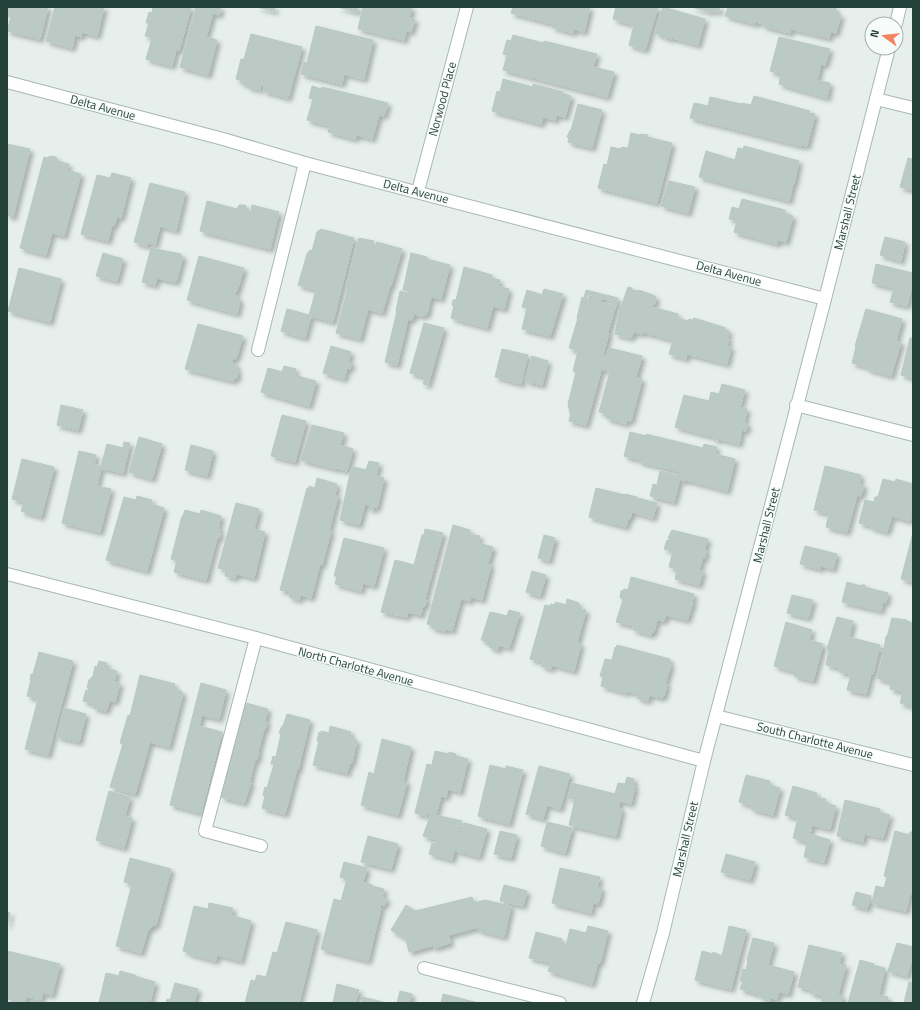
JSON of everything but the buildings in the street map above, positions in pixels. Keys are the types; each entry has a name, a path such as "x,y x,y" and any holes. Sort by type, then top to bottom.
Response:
{"street":[{"name":"Norwood Place","path":"418,192 467,7"},
{"name":"Marshall Street","path":"643,1003 663,933 704,761 887,56"},
{"name":"Delta Avenue","path":"7,82 223,139 305,163 825,299"},
{"path":"876,99 913,108"},
{"path":"258,350 305,163"},
{"path":"796,405 913,435"},
{"name":"North Charlotte Avenue","path":"7,574 256,638 704,761"},
{"path":"256,638 205,831 261,846"},
{"name":"South Charlotte Avenue","path":"716,716 913,766"},
{"path":"424,968 560,1003"}]}
